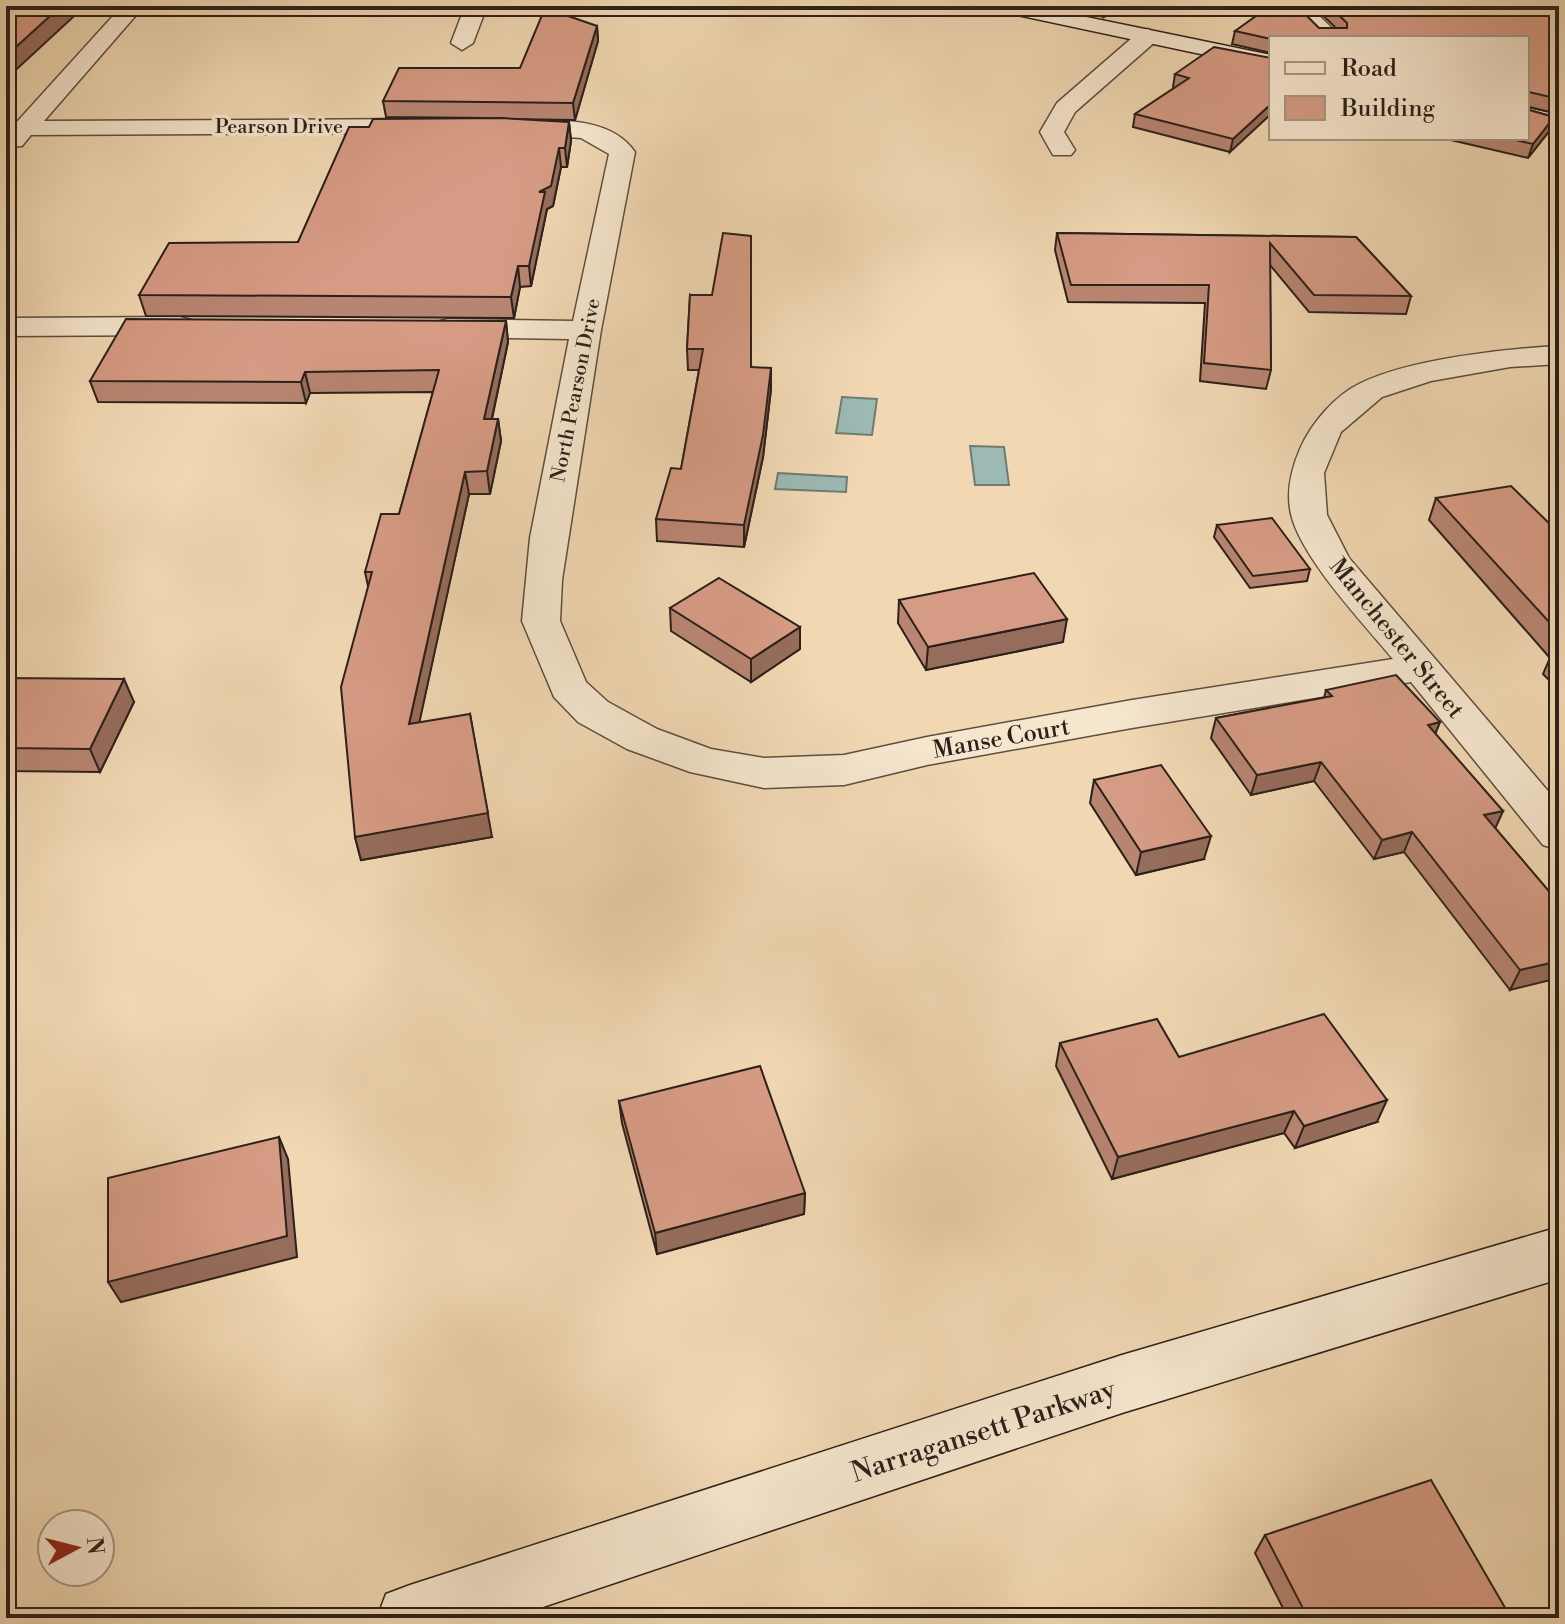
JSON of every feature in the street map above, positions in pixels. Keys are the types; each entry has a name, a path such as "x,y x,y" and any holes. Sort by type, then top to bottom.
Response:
{"street":[{"path":"6,149 133,6"},
{"path":"462,43 476,6"},
{"path":"1003,6 1269,62"},
{"path":"1297,6 1329,36"},
{"path":"1062,150 1052,132 1065,108 1148,36"},
{"path":"1529,115 1559,122"},
{"name":"Pearson Drive","path":"26,128 459,126"},
{"name":"North Pearson Drive","path":"489,127 590,132 611,139 622,152 548,538 541,621 568,688 593,712"},
{"path":"6,327 212,326"},
{"path":"422,328 586,330"},
{"name":"Manchester Street","path":"1559,355 1510,358 1426,373 1371,390 1326,428 1307,473 1309,515 1333,562 1559,834"},
{"name":"Manse Court","path":"593,712 642,739 705,762 764,773 844,770 927,751 1088,722 1419,668"},
{"name":"Narragansett Parkway","path":"410,1618 1122,1384 1559,1253"}],"water":[{"path":"842,397 877,399 872,435 836,433"},
{"path":"970,446 1004,447 1009,485 975,485"},
{"path":"778,473 847,477 846,492 775,489"}],"building":[{"path":"6,6 61,6 6,56"},
{"path":"1270,6 1297,6 1319,28 1347,28 1347,23 1329,6 1559,6 1559,99 1529,92 1529,36 1269,36 1269,39 1235,31"},
{"path":"545,8 597,26 573,103 383,101 399,68 520,68"},
{"path":"1214,47 1269,58 1269,106 1233,139 1135,114 1189,78 1175,74"},
{"path":"1529,110 1554,117 1533,144 1516,140 1529,140"},
{"path":"501,118 569,122 565,148 559,148 551,186 539,192 545,192 529,266 518,266 511,297 139,295 169,243 298,242 349,127 369,127 373,119"},
{"path":"723,233 751,236 751,367 771,368 763,435 744,525 656,519 671,468 681,469 703,349 687,349 690,295 712,295"},
{"path":"1057,233 1356,237 1411,296 1314,295 1270,243 1271,370 1204,363 1209,285 1071,285"},
{"path":"126,319 506,321 484,419 498,419 487,471 465,472 409,724 470,714 488,813 355,837 341,687 372,572 365,572 381,514 399,514 439,370 305,372 301,382 90,381"},
{"path":"1511,486 1559,533 1559,633 1436,498"},
{"path":"1272,518 1310,569 1253,576 1217,525"},
{"path":"1034,573 1067,619 928,647 899,600"},
{"path":"719,578 800,627 751,659 670,608"},
{"path":"1396,675 1440,722 1428,725 1503,811 1484,815 1559,903 1559,961 1520,970 1412,832 1382,840 1321,762 1257,775 1216,718 1332,696 1326,690"},
{"path":"6,678 124,679 90,749 6,748"},
{"path":"1161,765 1211,836 1141,852 1094,780"},
{"path":"1324,1014 1387,1100 1304,1126 1294,1111 1118,1157 1060,1043 1157,1019 1179,1057"},
{"path":"760,1066 805,1193 655,1233 619,1101"},
{"path":"279,1137 287,1236 108,1282 108,1178"},
{"path":"1431,1480 1511,1618 1308,1618 1265,1535"}]}
